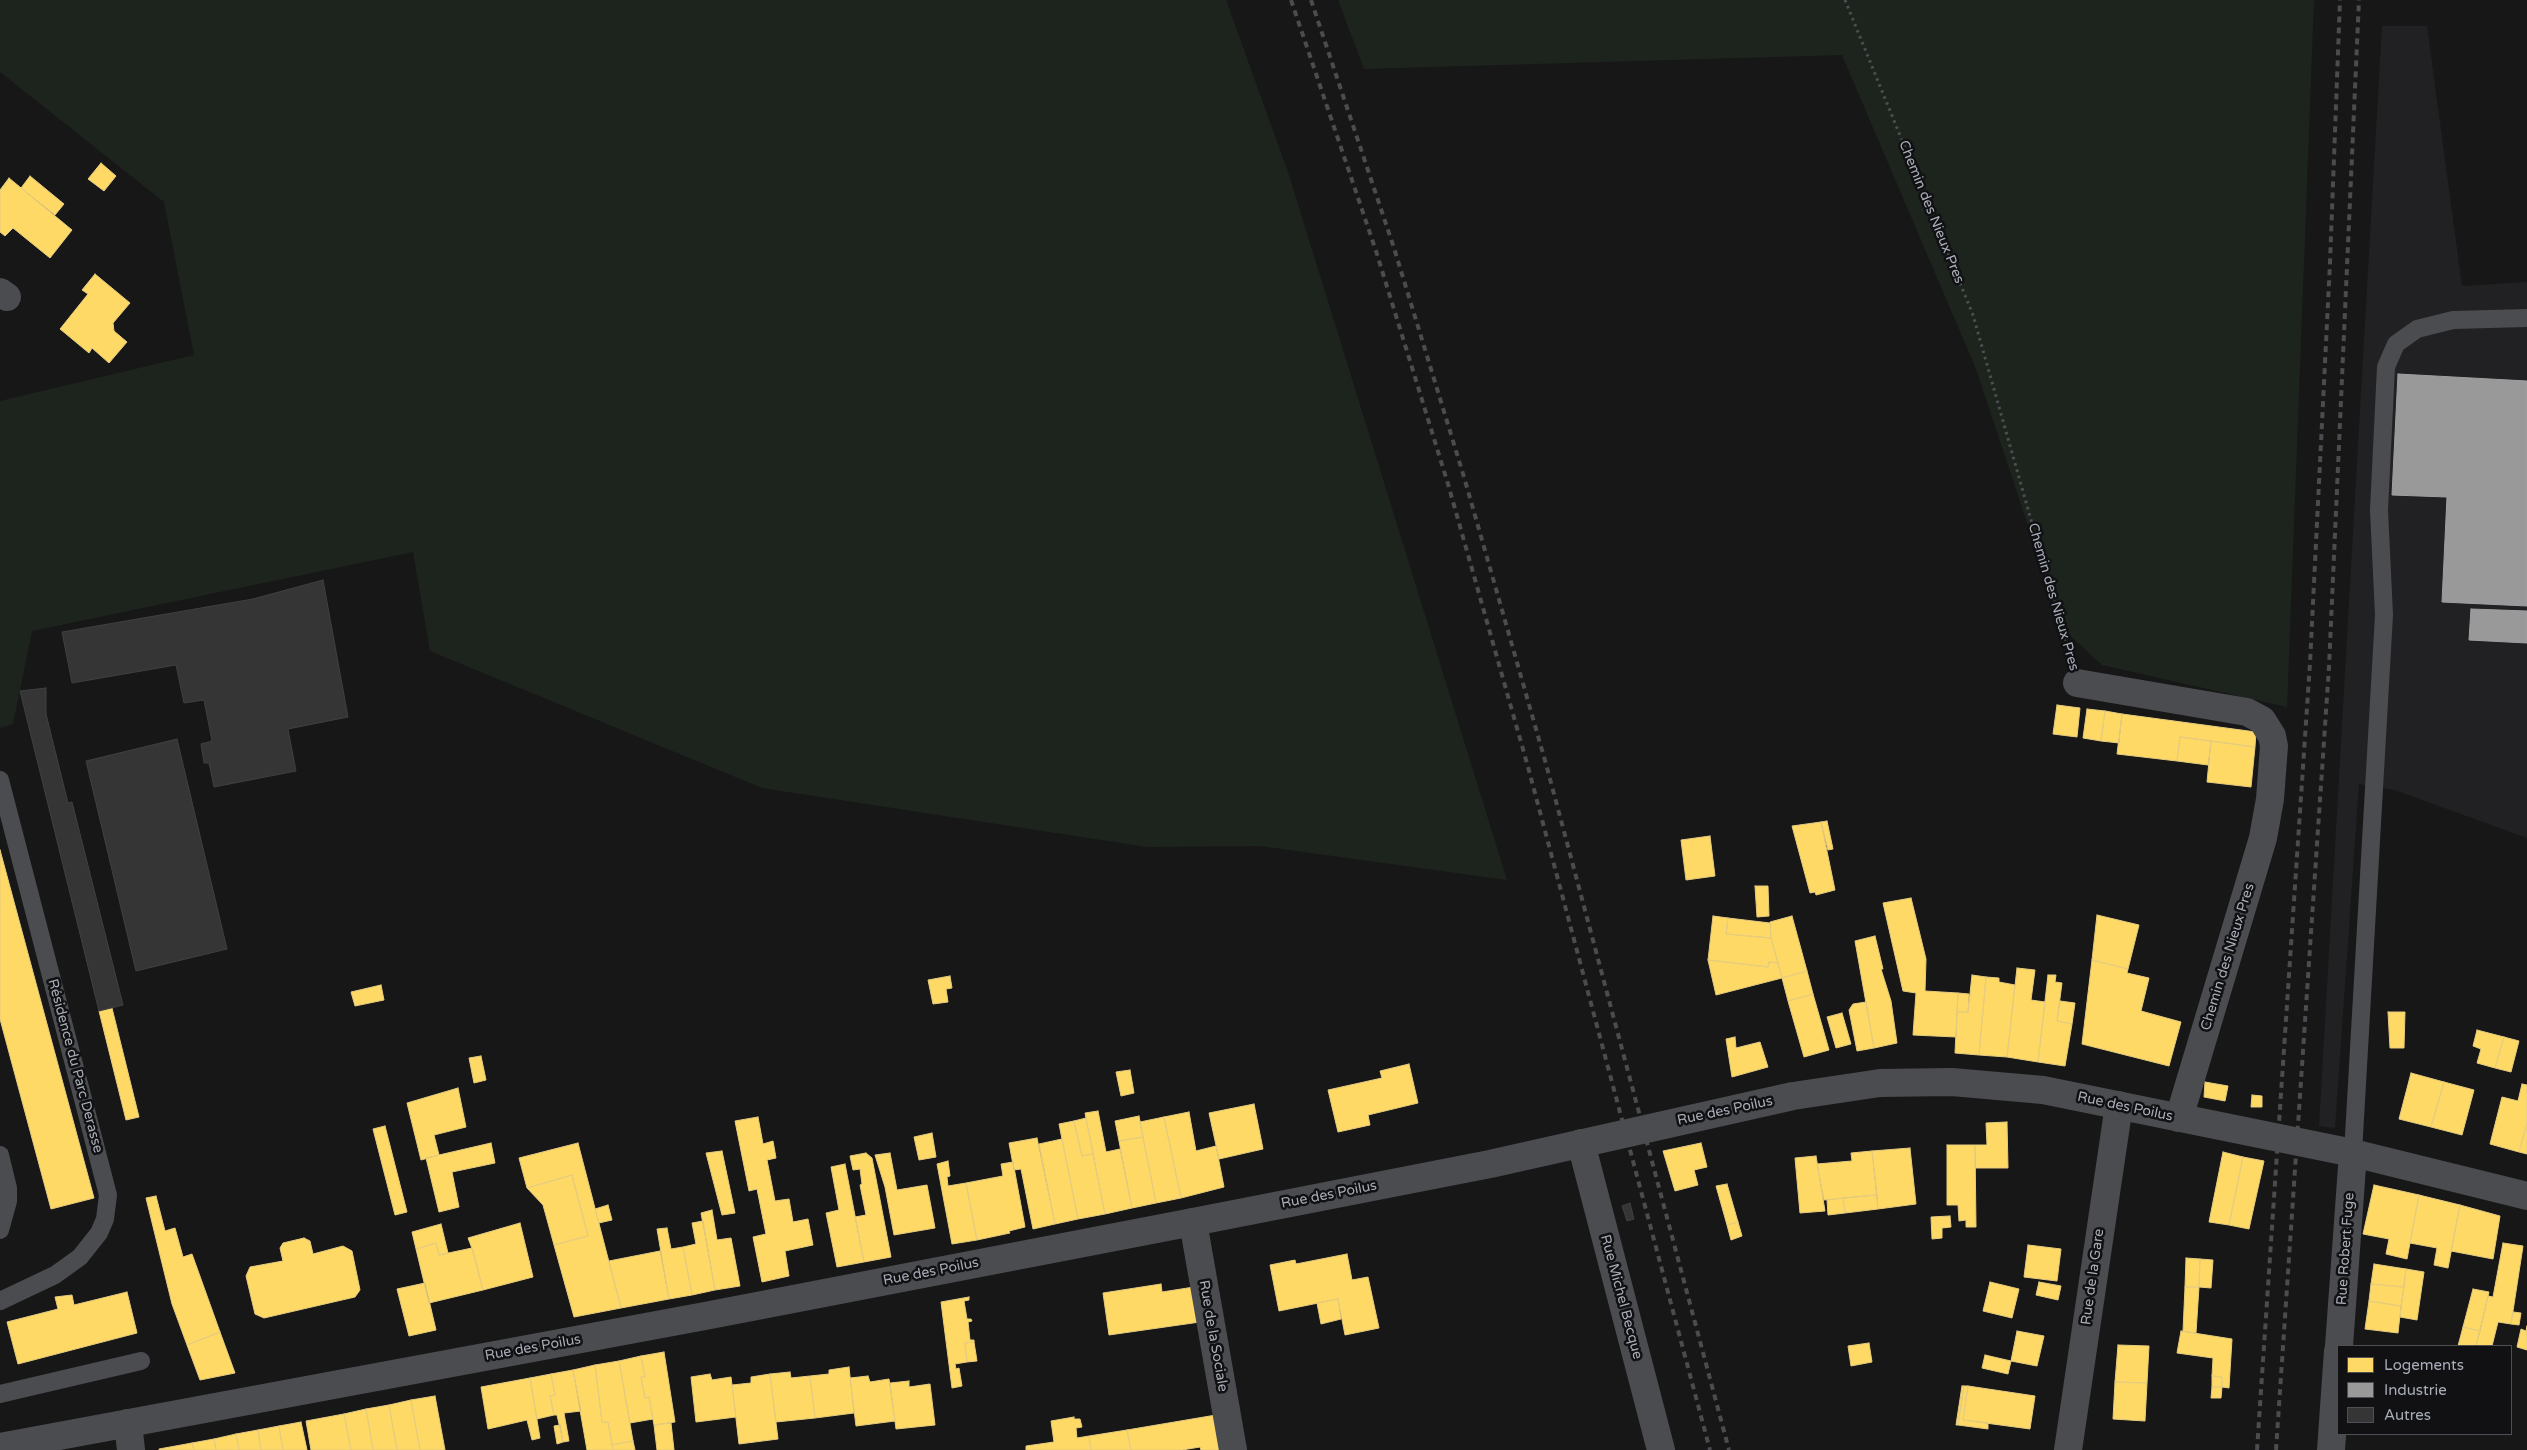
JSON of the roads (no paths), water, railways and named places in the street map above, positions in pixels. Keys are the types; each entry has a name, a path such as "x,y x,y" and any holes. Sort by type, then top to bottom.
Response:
{"street":[{"name":"Chemin des Nieux Pres","path":"2077,683 2247,712 2262,720 2272,736 2274,746 2270,800 2263,838 2179,1118"},
{"name":"Rue des Poilus","path":"0,1447 695,1318 1193,1222 1490,1164 1793,1096 1880,1082 1952,1082 2024,1087 2353,1153 2527,1196"},
{"name":"Rue de la Gare","path":"2068,1450 2119,1105"},
{"name":"Rue Michel Becque","path":"1581,1143 1661,1450"},
{"name":"Rue Robert Fuge","path":"2339,1345 2353,1153"},
{"name":"Rue de la Sociale","path":"1193,1222 1233,1450"},
{"path":"2331,1450 2337,1365"},
{"path":"128,1423 131,1450"}],"lane":[{"path":"2353,1153 2384,615 2379,510 2386,367 2396,344 2417,328 2453,320 2527,318"},
{"name":"Résidence du Parc Derasse","path":"0,780 108,1195 105,1219 99,1233 80,1257 54,1275 0,1301"},
{"path":"0,1155 8,1188 8,1202 0,1230"},
{"path":"0,1394 140,1362"}],"railway":[{"path":"1291,0 1376,251 1448,484 1528,767 1710,1450"},
{"path":"1311,0 1394,248 1464,477 1546,764 1729,1450"},
{"path":"2257,1450 2310,663 2330,263 2340,0"},
{"path":"2276,1450 2329,667 2359,0"}]}
